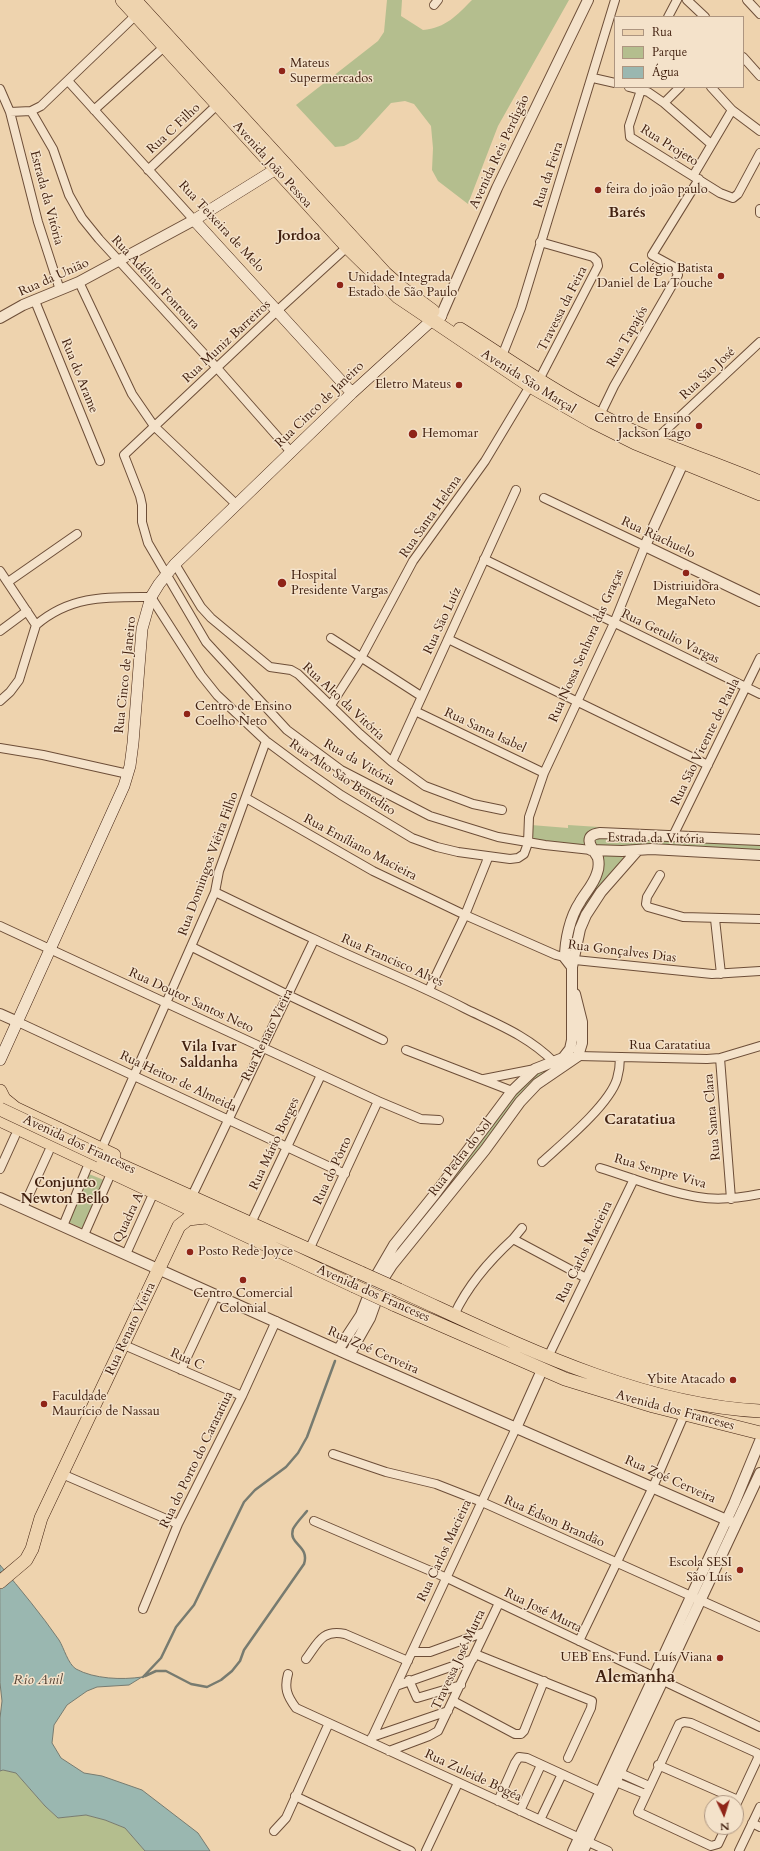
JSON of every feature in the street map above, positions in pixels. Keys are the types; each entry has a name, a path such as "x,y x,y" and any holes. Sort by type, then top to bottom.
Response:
{"main road":[{"name":"Avenida João Pessoa","path":"122,0 140,5 385,274 435,316"},
{"name":"Avenida João Pessoa","path":"140,5 165,46 347,247 398,297 435,316"},
{"path":"194,220 276,169"},
{"name":"Rua Teixeira de Melo","path":"194,220 278,310 352,393"},
{"name":"Avenida São Marçal","path":"435,316 502,356 535,383 655,440 760,482"},
{"name":"Avenida São Marçal","path":"435,316 593,422 683,463 760,494"},
{"name":"Rua Cinco de Janeiro","path":"0,1060 124,786 128,774 137,704 142,629 151,597 176,564 352,393 435,316"},
{"path":"0,1091 9,1104 97,1159 109,1178 154,1192"},
{"path":"0,1110 10,1108 19,1110"},
{"name":"Avenida dos Franceses","path":"0,1110 97,1159 154,1192 206,1217 393,1304 542,1370 583,1385 684,1415 760,1433"},
{"name":"Avenida dos Franceses","path":"0,1120 192,1196 548,1357 596,1375 660,1394 719,1407 756,1411"},
{"path":"0,1126 15,1136 49,1151 97,1159"},
{"name":"Rua Renato Vieira","path":"0,1582 20,1567 32,1550 41,1518 180,1224 188,1218 206,1217"},
{"path":"732,1427 760,1430"}],"street":[{"name":"Avenida Reis Perdigão","path":"435,316 527,111 581,0"},
{"name":"Avenida Reis Perdigão","path":"435,316 489,214 499,189 588,0"},
{"name":"Rua da Feira","path":"502,356 521,308 540,242 592,78 612,23 615,0"},
{"path":"669,16 677,0"},
{"path":"687,0 704,16"},
{"path":"747,0 760,14"},
{"path":"10,112 31,111 41,106 69,82 140,5"},
{"path":"94,110 165,46"},
{"path":"744,58 760,76"},
{"path":"592,78 614,83"},
{"name":"Rua Teixeira de Melo","path":"69,82 194,220"},
{"name":"Estrada da Vitória","path":"0,88 10,112 38,222 60,290"},
{"path":"642,88 664,103 711,144"},
{"name":"Rua Projeto","path":"642,88 629,126 630,137 727,197 733,198 738,194 760,153"},
{"path":"664,103 679,88"},
{"path":"712,88 732,110 760,131"},
{"name":"Rua C Filho","path":"148,170 217,105"},
{"name":"Rua Tapajós","path":"600,415 614,386 678,275 674,267 652,255 696,177 711,144 732,110"},
{"name":"Rua Adélino Fontoura","path":"31,111 53,148 69,195 75,207 99,239 217,368 291,452"},
{"name":"Rua da União","path":"1,314 79,282 194,220"},
{"name":"Travessa da Feira","path":"535,383 598,266 597,261 593,257 540,242"},
{"name":"Rua Muniz Barreiros","path":"167,574 148,543 142,522 142,505 140,496 124,455 347,247"},
{"path":"79,282 132,394 154,426 237,505"},
{"name":"Rua do Arame","path":"34,301 100,461"},
{"name":"Rua São José","path":"655,440 760,342"},
{"name":"Rua Santa Helena","path":"331,705 361,658 413,561 486,461 535,383"},
{"name":"Rua Nossa Senhora das Graças","path":"528,843 529,817 544,773 614,623 645,546 683,463"},
{"name":"Rua São Luíz","path":"392,762 516,490"},
{"name":"Rua Riachuelo","path":"544,498 760,601"},
{"path":"8,582 77,534"},
{"name":"Rua Getulio Vargas","path":"484,559 760,694"},
{"name":"Rua Alto da Vitória","path":"176,564 201,607 211,618 270,667 291,670 298,674 360,734 392,762 431,788 473,804 502,810"},
{"path":"0,571 36,625"},
{"name":"Rua da Vitória","path":"167,574 206,642 287,730 341,770 430,816 498,837 528,843 591,850"},
{"path":"0,701 10,692 19,680 36,625 56,610 81,601 112,597 151,597"},
{"name":"Rua Alto São Benedito","path":"151,597 201,675 223,700 266,741 341,795 412,838 436,847 488,858 518,858 524,854 528,843"},
{"path":"0,631 27,611"},
{"path":"332,638 421,696"},
{"path":"448,639 708,765"},
{"name":"Rua São Vicente de Paula","path":"673,836 760,658"},
{"name":"Rua Santa Isabel","path":"415,711 544,773"},
{"name":"Rua Domingos Viêira Filho","path":"63,1226 97,1159 192,947 215,892 219,871 266,741"},
{"path":"0,748 44,755 128,774"},
{"name":"Rua Emíliano Macieira","path":"246,798 373,871 465,915"},
{"name":"Estrada da Vitória","path":"760,840 597,833 590,838 591,850 637,851 651,849 760,855"},
{"name":"Rua Pedra do Sol","path":"338,1350 361,1315 376,1276 386,1256 432,1198 512,1091 535,1069 578,1056 582,1043 582,1022 573,986 568,935 576,908 594,881 598,870 597,857 591,850"},
{"name":"Rua Pedra do Sol","path":"570,962 580,929 590,908 620,868 637,851"},
{"path":"429,990 465,915 488,858"},
{"path":"660,875 647,897 647,907 683,917 760,919"},
{"name":"Rua Francisco Alves","path":"215,892 314,940 429,990 495,1024 520,1034 561,1061"},
{"name":"Rua Gonçalves Dias","path":"465,915 570,962 721,974 760,971"},
{"path":"715,919 721,974"},
{"name":"Rua Doutor Santos Neto","path":"0,926 378,1101 421,1119 439,1120"},
{"name":"Rua Renato Vieira","path":"192,1196 314,940"},
{"path":"192,947 383,1040"},
{"name":"Rua Pedra do Sol","path":"349,1355 370,1318 388,1271 485,1150 520,1102 569,1051 572,1043 573,986"},
{"name":"Rua Heitor de Almeida","path":"0,1014 345,1174"},
{"name":"Rua Caratatiua","path":"578,1056 696,1059 720,1058 760,1046"},
{"path":"406,1050 512,1091"},
{"path":"542,1162 592,1115 601,1103 617,1080 620,1057"},
{"name":"Rua Santa Clara","path":"720,1058 731,1199"},
{"path":"484,1079 535,1069"},
{"name":"Rua Mário Borges","path":"251,1223 321,1075"},
{"name":"Rua do Pôrto","path":"309,1250 378,1101"},
{"path":"0,1169 15,1136"},
{"path":"23,1208 49,1151"},
{"name":"Rua Sempre Viva","path":"600,1168 699,1198 731,1199 760,1194"},
{"path":"84,1235 109,1178"},
{"name":"Rua Carlos Macieira","path":"548,1357 634,1179"},
{"name":"Quadra A","path":"126,1254 154,1192"},
{"name":"Rua Zoé Cerveira","path":"0,1198 349,1355 732,1522"},
{"path":"430,1218 426,1217 424,1213 432,1198"},
{"path":"454,1315 471,1284 522,1228"},
{"path":"513,1239 586,1278"},
{"path":"181,1370 216,1295"},
{"name":"Rua do Porto do Caratatiua","path":"143,1609 178,1524 242,1396 276,1321"},
{"name":"Rua C","path":"124,1345 242,1396"},
{"name":"Rua Carlos Macieira","path":"371,1740 542,1370"},
{"path":"579,1641 653,1487 684,1415"},
{"path":"732,1522 760,1441"},
{"name":"Rua Édson Brandão","path":"333,1454 386,1472 436,1484 482,1502 760,1627"},
{"path":"583,1844 601,1792 658,1679 732,1522 760,1473"},
{"path":"62,1474 178,1524"},
{"name":"Rua José Murta","path":"314,1521 447,1578 760,1727"},
{"name":"Travessa José Murta","path":"389,1751 429,1736 441,1727 499,1603"},
{"path":"306,1659 322,1637 326,1634 335,1632 345,1634 408,1661"},
{"path":"412,1652 426,1653 485,1632"},
{"path":"396,1686 474,1657 544,1681 592,1701 591,1708 568,1758"},
{"name":"Rua Zuleide Bogéa","path":"288,1674 286,1689 289,1699 296,1708 371,1740 389,1751 540,1820 583,1844 608,1851"},
{"path":"574,1851 583,1844 618,1778 658,1679"},
{"path":"409,1680 417,1698 461,1685"},
{"path":"453,1701 518,1735 524,1731 544,1681"},
{"path":"371,1740 448,1711"},
{"path":"722,1835 718,1844 709,1845 640,1814 638,1811 676,1726 684,1722 691,1723 757,1753 758,1758 741,1795"},
{"path":"274,1831 286,1818 329,1723"},
{"path":"498,1801 519,1757 527,1758 601,1792"},
{"path":"520,1811 542,1765"},
{"path":"658,1765 720,1795"},
{"path":"540,1820 562,1774"},
{"path":"618,1778 649,1786"},
{"path":"618,1778 645,1794"},
{"path":"426,1851 458,1782"},
{"path":"295,1796 412,1851"},
{"path":"740,1851 756,1825 760,1807"}],"green space":[{"path":"387,0 402,0 401,16 423,30 445,24 456,16 472,0 569,0 498,126 468,204 438,181 432,170 433,148 431,126 414,104 405,101 391,103 358,139 344,146 335,147 296,105 378,41 384,32"},
{"path":"531,825 568,828 568,825 599,827 595,828 588,834 584,847 535,840 531,835"},
{"path":"595,838 760,843 760,852 596,846"},
{"path":"605,855 622,856 624,860 597,891 573,953 568,952 578,914"},
{"path":"544,1068 553,1068 429,1212 520,1087"},
{"path":"89,1174 104,1180 84,1229 68,1222"},
{"path":"3,1770 16,1773 45,1806 58,1818 86,1815 105,1820 125,1828 145,1851 0,1851 0,1771"}],"water":[{"name":"Rio Anil","path":"0,1565 52,1630 73,1667 91,1675 100,1677 142,1677 129,1685 97,1687 87,1691 67,1705 54,1725 52,1743 61,1758 84,1773 102,1776 142,1790 198,1833 210,1851 145,1851 125,1828 105,1820 86,1815 58,1818 45,1806 16,1773 3,1770 0,1771 0,1718 2,1701 0,1683"}],"waterway":[{"path":"143,1677 161,1658 176,1627 194,1605 244,1502 255,1490 286,1467 298,1453 307,1437 335,1361"},
{"path":"145,1676 156,1671 166,1671 191,1684 207,1687 221,1680 232,1671 240,1661 244,1650 304,1564 304,1553 293,1539 292,1534 294,1527 307,1511"}],"place":[{"name":"Mateus Supermercados","path":"282,71"},
{"name":"feira do joão paulo","path":"598,190"},
{"name":"Colégio Batista Daniel de La Touche","path":"721,276"},
{"name":"Unidade Integrada Estado de São Paulo","path":"340,285"},
{"name":"Eletro Mateus","path":"459,385"},
{"name":"Centro de Ensino Jackson Lago","path":"699,426"},
{"name":"Hemomar","path":"413,434"},
{"name":"Distriuidora MegaNeto","path":"686,573"},
{"name":"Hospital Presidente Vargas","path":"282,583"},
{"name":"Centro de Ensino Coelho Neto","path":"187,714"},
{"name":"Posto Rede Joyce","path":"190,1252"},
{"name":"Centro Comercial Colonial","path":"243,1280"},
{"name":"Ybite Atacado","path":"733,1380"},
{"name":"Faculdade Maurício de Nassau","path":"44,1404"},
{"name":"Escola SESI São Luís","path":"740,1570"},
{"name":"UEB Ens. Fund. Luís Viana","path":"720,1658"}],"district":[{"name":"Barés","path":"627,214"},
{"name":"Jordoa","path":"299,237"},
{"name":"Vila Ivar Saldanha","path":"209,1056"},
{"name":"Caratatiua","path":"640,1121"},
{"name":"Conjunto Newton Bello","path":"65,1192"},
{"name":"Alemanha","path":"635,1678"}]}
